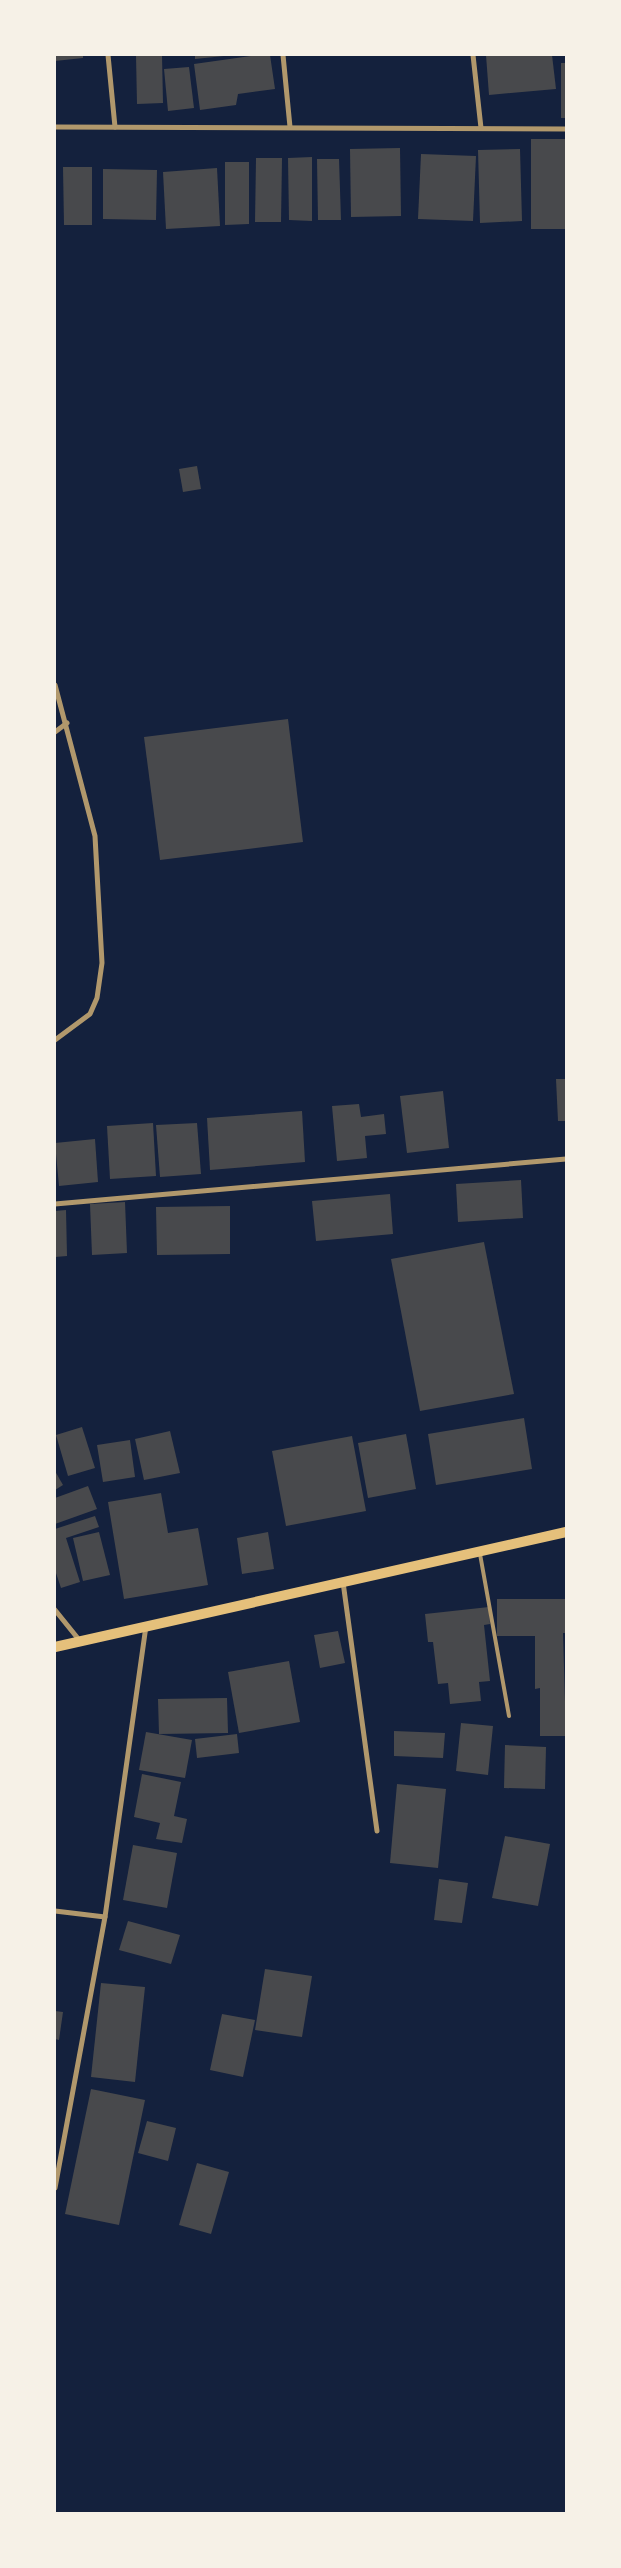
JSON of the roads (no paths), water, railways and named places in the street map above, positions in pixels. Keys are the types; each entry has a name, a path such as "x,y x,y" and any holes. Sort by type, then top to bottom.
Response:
{"main road":[{"path":"55,1647 566,1532"}],"street":[{"path":"108,55 115,127"},
{"path":"283,55 290,127"},
{"path":"474,55 481,128"},
{"path":"55,127 566,129"},
{"path":"55,685 67,722 95,836 102,963 97,998 90,1014 55,1040"},
{"path":"55,732 67,722"},
{"path":"55,1204 566,1159"},
{"path":"343,1582 377,1831"},
{"path":"55,1610 80,1641"},
{"path":"55,2188 105,1917 146,1626"},
{"path":"55,1911 105,1917"}],"lane":[{"path":"480,1551 509,1716"}]}
